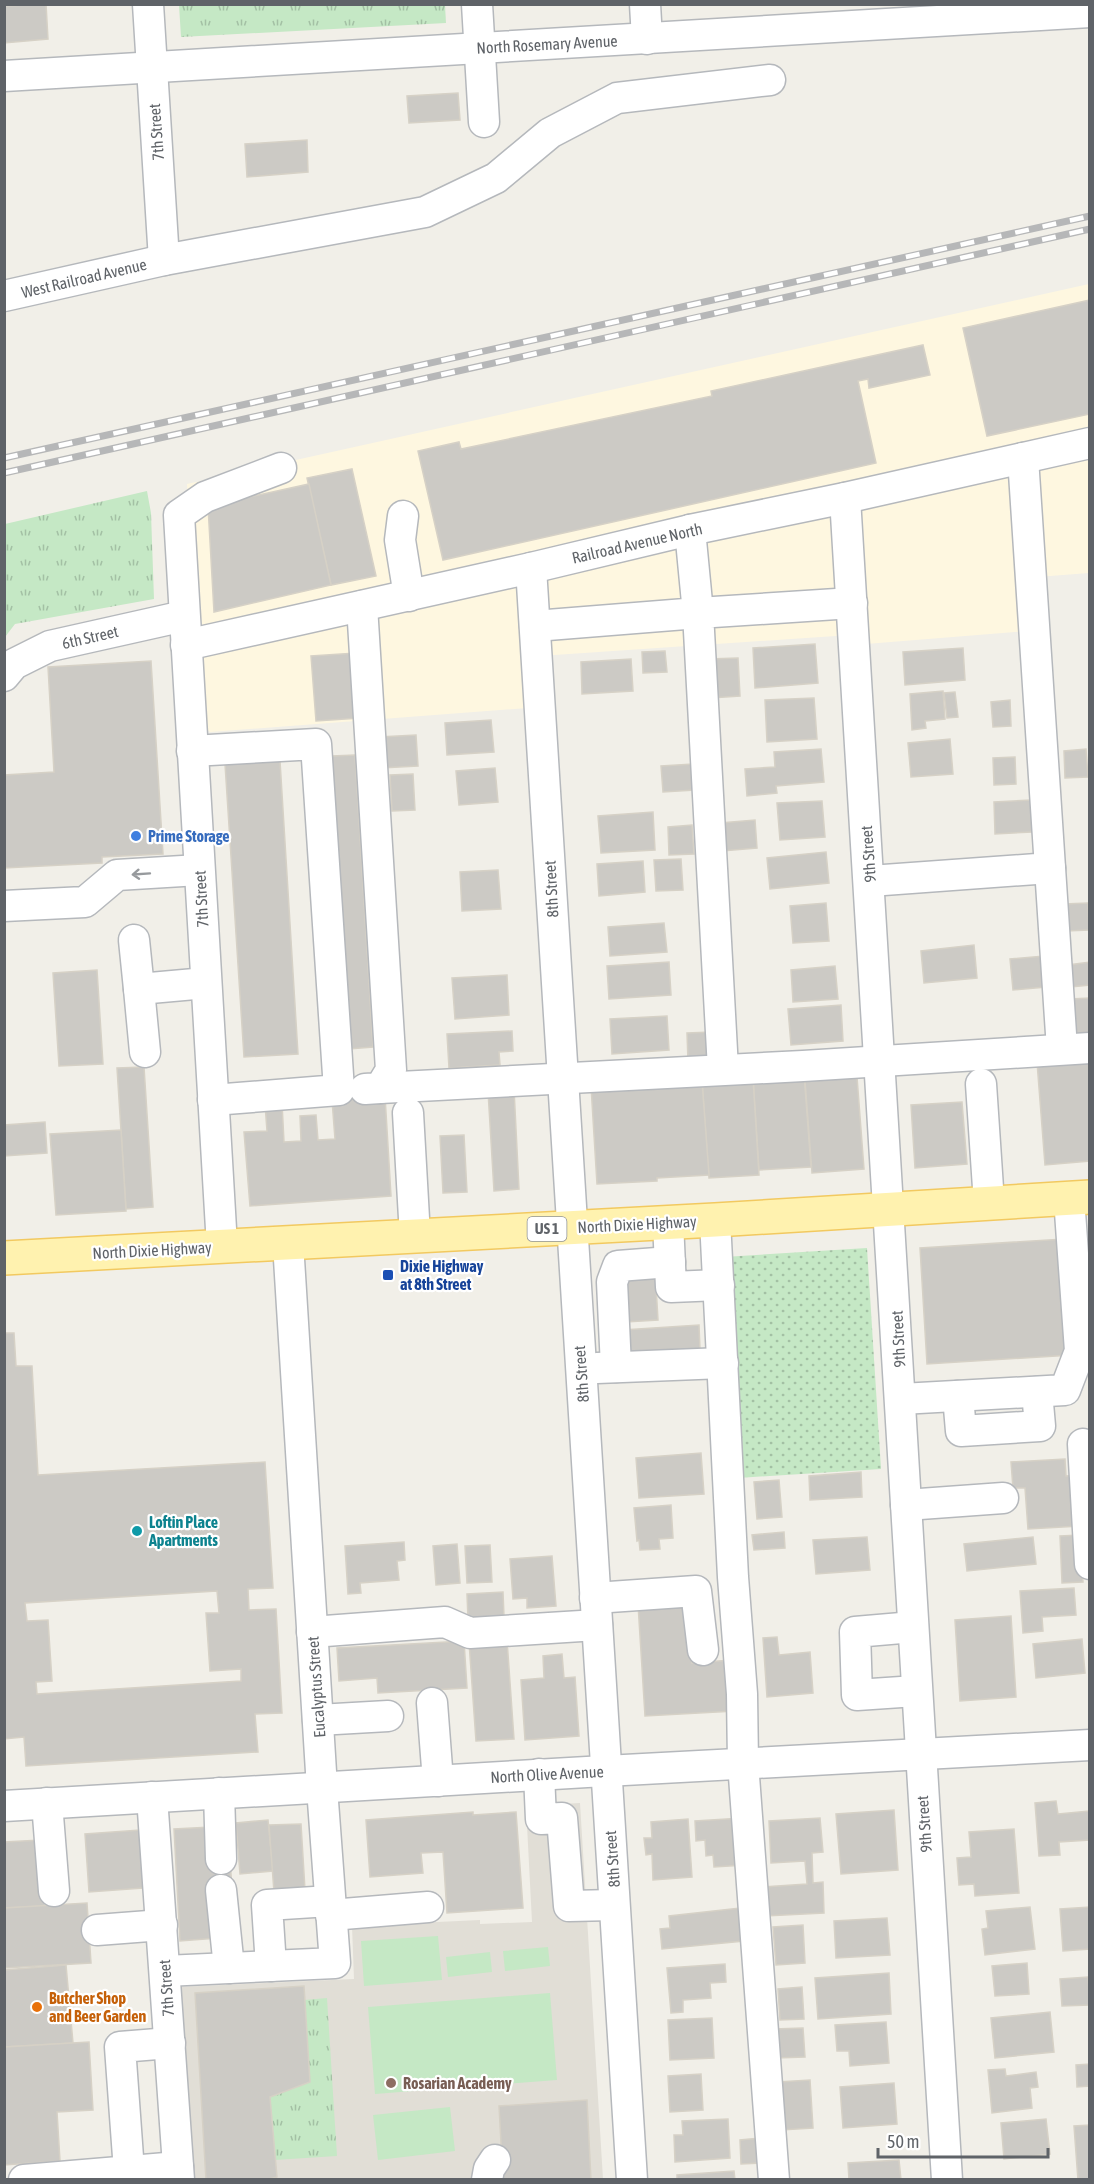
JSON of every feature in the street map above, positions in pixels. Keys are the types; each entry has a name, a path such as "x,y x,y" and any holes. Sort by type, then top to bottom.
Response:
{"main road":[{"name":"North Dixie Highway","path":"4,1258 715,1220 1079,1197"}],"street":[{"name":"7th Street","path":"148,4 164,260"},
{"path":"477,4 484,122"},
{"path":"645,4 646,39"},
{"name":"North Rosemary Avenue","path":"4,76 646,39 808,16 1089,12"},
{"name":"West Railroad Avenue","path":"4,296 164,260 425,212 496,178 550,134 617,98 770,80"},
{"name":"Railroad Avenue North","path":"186,645 409,596 690,530 1089,443"},
{"path":"213,1100 339,1090 1076,1048 1050,868 1023,458"},
{"name":"7th Street","path":"222,1246 179,515 205,497 281,468"},
{"name":"9th Street","path":"845,498 891,1209 916,1690 947,2180"},
{"path":"403,516 400,540 409,596"},
{"path":"690,530 698,613 723,1069"},
{"name":"8th Street","path":"531,568 632,2180"},
{"path":"535,626 852,603"},
{"path":"362,606 391,1070 380,1088"},
{"name":"6th Street","path":"4,676 14,664 50,646 184,616"},
{"path":"192,751 316,744 339,1090"},
{"path":"870,881 1050,868"},
{"path":"4,906 85,902 117,875 199,870"},
{"path":"134,940 145,1052"},
{"path":"139,989 206,984"},
{"path":"981,1084 989,1203"},
{"path":"408,1113 415,1236"},
{"path":"901,1399 958,1396 961,1431 1040,1426 1037,1392 1065,1390 1080,1351 1082,1280 1079,1197"},
{"path":"715,1220 733,1577 742,1694 743,1763 774,2180"},
{"path":"668,1222 671,1287 719,1285"},
{"name":"Eucalyptus Street","path":"165,1971 335,1963 288,1243"},
{"path":"616,1367 612,1282 618,1266 670,1262"},
{"path":"578,1320 614,1317"},
{"path":"581,1369 723,1363"},
{"path":"1083,1444 1089,1564"},
{"path":"906,1505 1003,1498"},
{"path":"312,1632 445,1622 470,1633 696,1591 704,1650"},
{"path":"913,1627 855,1632 857,1695 916,1690"},
{"path":"432,1703 438,1780"},
{"path":"318,1720 388,1716"},
{"name":"North Olive Avenue","path":"4,1806 538,1774 1089,1745"},
{"path":"538,1774 541,1819 562,1818 569,1906 614,1905"},
{"path":"219,1793 220,1859"},
{"name":"7th Street","path":"152,1797 178,2173"},
{"path":"47,1803 54,1891"},
{"path":"221,1890 229,1968"},
{"path":"271,1966 267,1905 331,1908 428,1907"},
{"path":"97,1930 162,1924"},
{"path":"129,2171 120,2047 170,2043"},
{"path":"24,2180 129,2171 178,2173"}],"shaded area":[{"path":"1089,284 1089,573 1037,577 1041,630 866,644 865,634 525,657 528,708 210,732 203,726 187,484"},
{"name":"Rosarian Academy","path":"580,1803 603,2179 192,2179 178,1987 354,1979 352,1926 480,1920 480,1924 532,1922 526,1806"}],"green space":[{"path":"179,5 445,5 446,23 181,37"},
{"path":"147,491 151,513 154,599 15,624 5,637 5,524"},
{"path":"867,1248 881,1469 738,1478 724,1257"},
{"path":"438,1936 442,1980 364,1986 361,1941"},
{"path":"548,1947 550,1966 505,1971 503,1951"},
{"path":"490,1952 492,1972 448,1977 446,1957"},
{"path":"550,1993 557,2080 375,2094 368,2007"},
{"path":"327,1998 337,2156 275,2160 270,2097 304,2000"},
{"path":"450,2107 455,2151 378,2160 373,2115"}],"building":[{"path":"46,4 48,39 4,43 4,6"},
{"path":"458,93 460,120 409,123 407,96"},
{"path":"307,140 308,172 247,177 245,144"},
{"path":"1090,300 1090,414 987,436 963,328"},
{"path":"923,345 930,375 869,388 868,379 858,381 876,463 443,560 418,451 459,442 461,449 712,396 711,391"},
{"path":"352,469 376,576 331,585 307,478"},
{"path":"309,484 331,585 214,612 208,506"},
{"path":"815,644 818,683 755,688 753,648"},
{"path":"963,648 965,680 905,685 903,652"},
{"path":"665,651 667,672 643,673 642,652"},
{"path":"356,653 360,718 316,721 311,656"},
{"path":"738,658 740,696 711,698 708,659"},
{"path":"631,659 633,691 582,694 581,662"},
{"path":"151,661 163,854 102,857 102,863 4,868 4,775 54,772 48,667"},
{"path":"943,691 945,719 925,721 926,728 912,730 910,694"},
{"path":"955,692 958,717 947,718 944,693"},
{"path":"814,698 817,739 767,742 765,700"},
{"path":"1010,700 1011,726 993,727 991,702"},
{"path":"491,720 494,752 447,755 445,723"},
{"path":"416,735 418,766 381,768 379,737"},
{"path":"950,739 953,774 911,777 908,743"},
{"path":"821,749 824,782 776,786 777,793 747,796 745,769 775,767 774,752"},
{"path":"1086,749 1088,777 1065,778 1064,751"},
{"path":"355,755 373,1047 349,1049 332,756"},
{"path":"1015,757 1016,784 994,785 993,758"},
{"path":"280,761 298,1054 244,1057 225,764"},
{"path":"693,764 695,790 663,792 661,766"},
{"path":"495,768 498,802 459,805 456,771"},
{"path":"413,774 415,810 392,811 390,775"},
{"path":"1031,800 1032,832 995,834 994,802"},
{"path":"822,801 825,837 780,840 777,803"},
{"path":"653,812 655,850 601,853 598,816"},
{"path":"755,820 757,848 722,851 720,823"},
{"path":"692,825 694,854 669,855 668,827"},
{"path":"826,852 829,883 770,889 767,858"},
{"path":"681,859 683,890 656,891 654,860"},
{"path":"643,861 645,892 599,896 597,864"},
{"path":"498,870 501,909 462,911 460,872"},
{"path":"826,903 829,941 793,943 790,906"},
{"path":"1088,903 1089,930 1066,931 1064,904"},
{"path":"664,923 667,952 610,956 608,927"},
{"path":"974,945 977,978 924,983 921,951"},
{"path":"1044,956 1046,987 1013,990 1010,959"},
{"path":"669,962 671,995 609,999 607,966"},
{"path":"1090,962 1090,985 1071,987 1068,965"},
{"path":"835,966 838,999 793,1002 791,970"},
{"path":"97,970 103,1064 59,1066 53,973"},
{"path":"507,975 509,1015 455,1019 452,978"},
{"path":"1090,998 1090,1033 1072,1033 1070,999"},
{"path":"841,1005 843,1041 791,1045 788,1009"},
{"path":"667,1016 669,1050 612,1054 610,1019"},
{"path":"512,1031 513,1051 499,1052 500,1065 449,1068 447,1034"},
{"path":"712,1032 714,1059 688,1061 687,1033"},
{"path":"1090,1058 1090,1161 1045,1165 1037,1062"},
{"path":"144,1067 153,1207 126,1209 117,1068"},
{"path":"804,1073 811,1167 759,1170 753,1078"},
{"path":"857,1077 864,1169 812,1173 805,1081"},
{"path":"753,1078 759,1175 709,1178 702,1081"},
{"path":"702,1081 709,1175 657,1178 657,1181 597,1184 591,1086"},
{"path":"514,1089 519,1189 494,1191 488,1091"},
{"path":"385,1096 391,1196 250,1206 244,1132 267,1131 265,1104 282,1103 284,1142 301,1141 300,1116 316,1115 318,1140 335,1139 332,1100"},
{"path":"962,1102 967,1164 915,1168 911,1105"},
{"path":"45,1122 47,1153 4,1156 4,1125"},
{"path":"121,1130 126,1211 56,1215 50,1134"},
{"path":"464,1135 467,1192 443,1193 440,1136"},
{"path":"1064,1239 1072,1355 927,1364 920,1248"},
{"path":"655,1269 658,1320 626,1322 623,1271"},
{"path":"699,1325 700,1350 624,1355 623,1330"},
{"name":"Loftin Place Apartments","path":"4,1333 14,1333 16,1366 32,1366 38,1475 265,1462 273,1588 248,1589 249,1610 276,1609 282,1713 255,1714 258,1752 26,1766 24,1737 4,1739","holes":["217,1591 219,1613 206,1613 210,1671 241,1669 241,1681 37,1694 36,1682 52,1681 48,1620 27,1621 25,1603"]},
{"path":"701,1453 704,1494 639,1498 636,1458"},
{"path":"1065,1459 1066,1476 1077,1475 1080,1526 1028,1529 1025,1488 1013,1488 1011,1462"},
{"path":"861,1472 862,1497 810,1500 809,1476"},
{"path":"779,1480 782,1517 757,1519 754,1482"},
{"path":"671,1505 673,1538 659,1539 660,1549 640,1550 634,1508"},
{"path":"784,1532 785,1548 754,1550 752,1535"},
{"path":"1080,1535 1083,1582 1062,1583 1060,1536"},
{"path":"867,1537 870,1570 816,1574 813,1540"},
{"path":"1033,1537 1036,1564 967,1571 964,1544"},
{"path":"404,1542 405,1560 397,1561 399,1580 360,1583 361,1593 348,1594 345,1546"},
{"path":"457,1544 460,1583 436,1585 433,1546"},
{"path":"490,1545 492,1582 467,1583 465,1546"},
{"path":"552,1556 556,1606 527,1608 527,1598 513,1599 510,1559"},
{"path":"1074,1588 1076,1615 1042,1617 1043,1631 1023,1633 1020,1591"},
{"path":"503,1592 504,1617 468,1619 467,1594"},
{"path":"688,1601 692,1663 731,1660 735,1711 645,1716 638,1604"},
{"path":"1011,1616 1016,1697 960,1701 955,1620"},
{"path":"777,1637 779,1655 810,1652 813,1693 767,1697 763,1638"},
{"path":"1082,1639 1085,1673 1036,1678 1033,1644"},
{"path":"507,1640 514,1739 476,1741 469,1642"},
{"path":"464,1641 467,1688 378,1693 377,1678 339,1681 337,1648"},
{"path":"562,1654 564,1678 575,1677 579,1736 525,1740 521,1680 544,1678 543,1656"},
{"path":"1056,1801 1058,1814 1089,1811 1090,1840 1059,1842 1060,1855 1039,1856 1035,1803"},
{"path":"894,1810 898,1870 841,1874 836,1814"},
{"path":"473,1812 473,1815 516,1812 523,1908 447,1913 443,1852 421,1853 423,1873 370,1877 366,1820"},
{"path":"742,1818 745,1865 714,1867 713,1855 706,1856 705,1840 696,1841 695,1821"},
{"path":"820,1818 823,1852 812,1853 813,1883 823,1882 824,1913 765,1916 763,1887 807,1884 805,1861 771,1863 769,1821"},
{"path":"688,1819 692,1877 653,1880 652,1854 646,1855 644,1838 652,1838 651,1822"},
{"path":"268,1820 273,1871 240,1874 236,1823"},
{"path":"301,1824 305,1890 274,1892 269,1825"},
{"path":"211,1827 230,1859 232,1889 218,1938 180,1941 174,1829"},
{"path":"1014,1829 1019,1893 975,1896 974,1884 959,1885 957,1858 971,1857 969,1832"},
{"path":"140,1830 143,1888 89,1892 85,1834"},
{"path":"41,1840 45,1906 4,1908 4,1842"},
{"path":"87,1903 91,1963 4,1968 4,1908"},
{"path":"1030,1907 1035,1949 985,1955 982,1929 988,1928 986,1911"},
{"path":"1090,1907 1090,1949 1063,1951 1060,1909"},
{"path":"740,1908 744,1941 662,1949 660,1929 670,1928 669,1916"},
{"path":"887,1918 890,1955 836,1958 834,1921"},
{"path":"803,1925 805,1963 776,1965 773,1927"},
{"path":"1027,1963 1029,1994 995,1996 992,1966"},
{"path":"725,1964 726,1982 710,1983 711,1998 683,2000 683,2012 671,2013 667,1968"},
{"name":"Butcher Shop and Beer Garden","path":"66,1965 73,2043 4,2047 4,1970"},
{"path":"889,1973 891,2014 818,2019 815,1978"},
{"path":"1088,1977 1090,2005 1062,2006 1060,1979"},
{"path":"304,1986 310,2082 270,2097 277,2177 266,2180 206,2180 195,1993"},
{"path":"802,1987 804,2019 780,2020 778,1989"},
{"path":"1050,2012 1054,2052 995,2058 991,2018"},
{"path":"712,2018 714,2058 670,2060 668,2020"},
{"path":"886,2022 889,2063 850,2066 849,2051 837,2051 835,2025"},
{"path":"803,2028 805,2057 776,2058 774,2029"},
{"path":"89,2042 93,2110 57,2112 60,2161 4,2165 4,2047"},
{"path":"1090,2064 1090,2086 1077,2087 1076,2065"},
{"path":"1005,2069 1006,2076 1036,2072 1038,2087 1030,2088 1032,2108 992,2113 988,2070"},
{"path":"701,2074 703,2110 670,2112 668,2076"},
{"path":"810,2080 813,2128 781,2130 778,2082"},
{"path":"894,2083 897,2124 843,2128 840,2087"},
{"path":"587,2100 591,2180 503,2180 499,2106"},
{"path":"728,2119 730,2158 675,2162 674,2135 683,2135 682,2121"},
{"path":"1046,2119 1050,2154 1004,2159 1001,2123"},
{"path":"1090,2125 1090,2180 1078,2180 1074,2126"},
{"path":"760,2138 762,2163 741,2164 740,2140"},
{"path":"899,2160 901,2180 849,2180 848,2163"},
{"path":"734,2171 735,2180 677,2180 677,2175"}],"railway":[{"path":"4,458 1090,216"},
{"path":"4,473 1090,229"}],"place":[{"name":"Prime Storage","path":"136,836"},
{"name":"Dixie Highway at 8th Street","path":"388,1275"},
{"name":"Loftin Place Apartments","path":"137,1531"},
{"name":"Butcher Shop and Beer Garden","path":"37,2007"},
{"name":"Rosarian Academy","path":"391,2083"}]}
